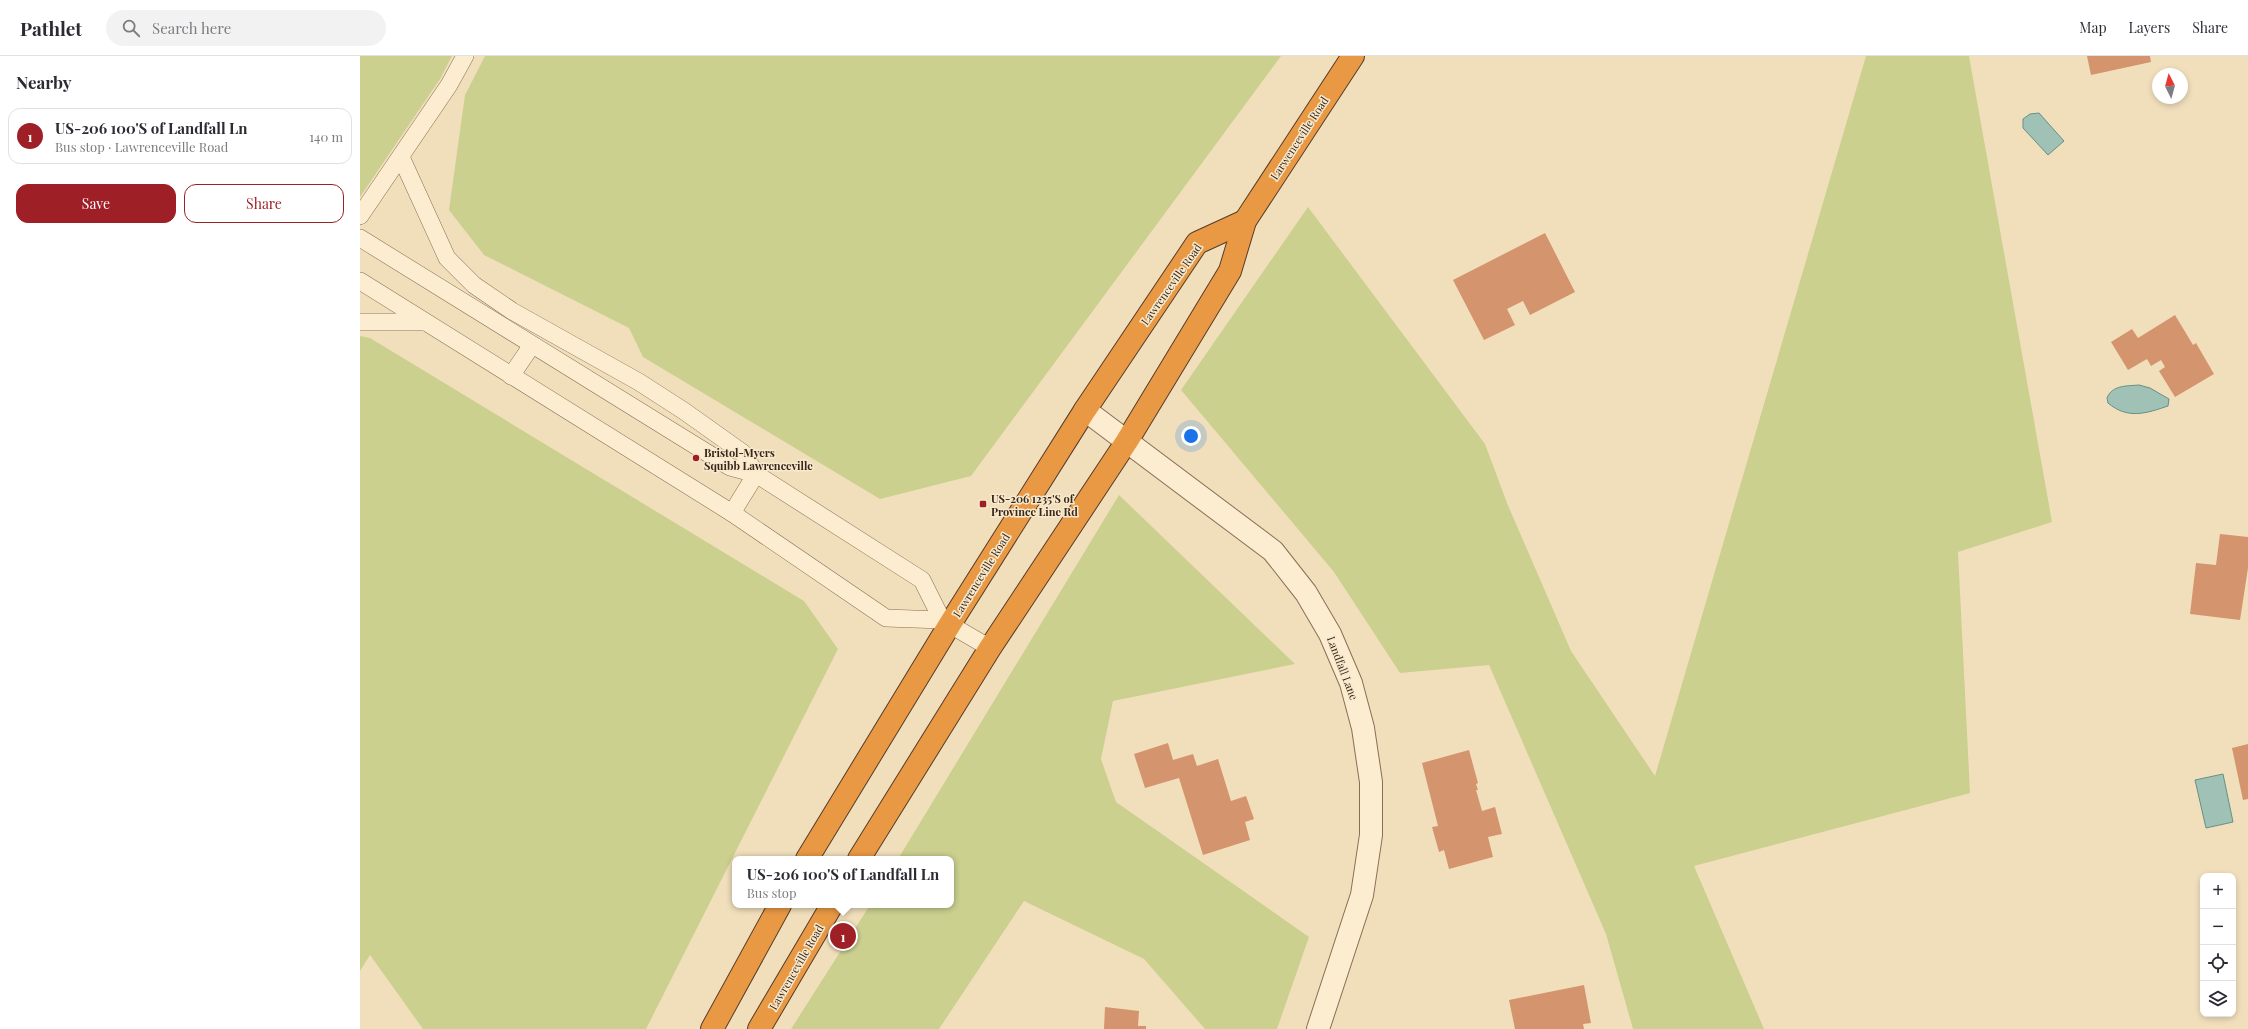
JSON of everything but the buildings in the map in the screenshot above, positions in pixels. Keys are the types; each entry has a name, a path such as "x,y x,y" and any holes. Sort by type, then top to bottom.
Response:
{"highway":[{"name":"Larwenceville Road","path":"1245,221 1353,56"},
{"name":"Lawrenceville Road","path":"809,856 946,622 1084,410 1197,243 1245,221"},
{"path":"861,856 990,648 1127,441 1230,271 1245,221"},
{"path":"712,1029 778,908"},
{"name":"Lawrenceville Road","path":"759,1029 830,908"}],"street":[{"name":"Landfall Lane","path":"1084,410 1273,551 1306,593 1322,620 1351,683 1363,728 1370,774 1371,835 1362,895 1318,1029"}],"lane":[{"path":"360,216 449,85 464,56"},
{"path":"401,157 447,258 474,285 512,311 639,382 684,411 743,453 756,474"},
{"path":"360,238 730,467 756,474 922,580 946,622"},
{"path":"360,281 423,322 732,513 886,618 946,622 990,648"},
{"path":"360,322 423,322"},
{"path":"511,376 532,345"},
{"path":"732,513 756,474"}],"green space":[{"path":"360,56 452,56 440,79 360,197"},
{"path":"485,56 1281,56 971,476 880,499 643,357 629,328 484,255 449,210 465,95"},
{"path":"1866,56 1969,56 2052,522 1958,552 1970,793 1694,866 1764,1029 1633,1029 1606,934 1489,665 1400,673 1334,572 1181,390 1308,207 1485,444 1507,503 1571,651 1655,776"},
{"path":"360,336 370,338 804,601 838,649 733,856 732,856 732,859 646,1029 423,1029 370,955 360,971"},
{"path":"1119,495 1295,664 1113,701 1101,759 1116,802 1309,937 1277,1029 1205,1029 1144,959 1024,901 939,1029 791,1029 868,908 954,908 954,856 900,856"}],"water":[{"path":"2039,113 2064,141 2048,155 2023,128 2023,119 2030,114"},
{"path":"2139,385 2150,388 2169,399 2168,406 2138,414 2123,412 2108,403 2107,398 2109,394 2116,388"},
{"path":"2223,774 2233,822 2206,828 2195,780"}],"place":[{"name":"Bristol-Myers Squibb Lawrenceville","path":"696,458"},
{"name":"US-206 1235'S of Province Line Rd","path":"983,504"},
{"name":"US-206 100'S of Landfall Ln","path":"843,936"}]}
